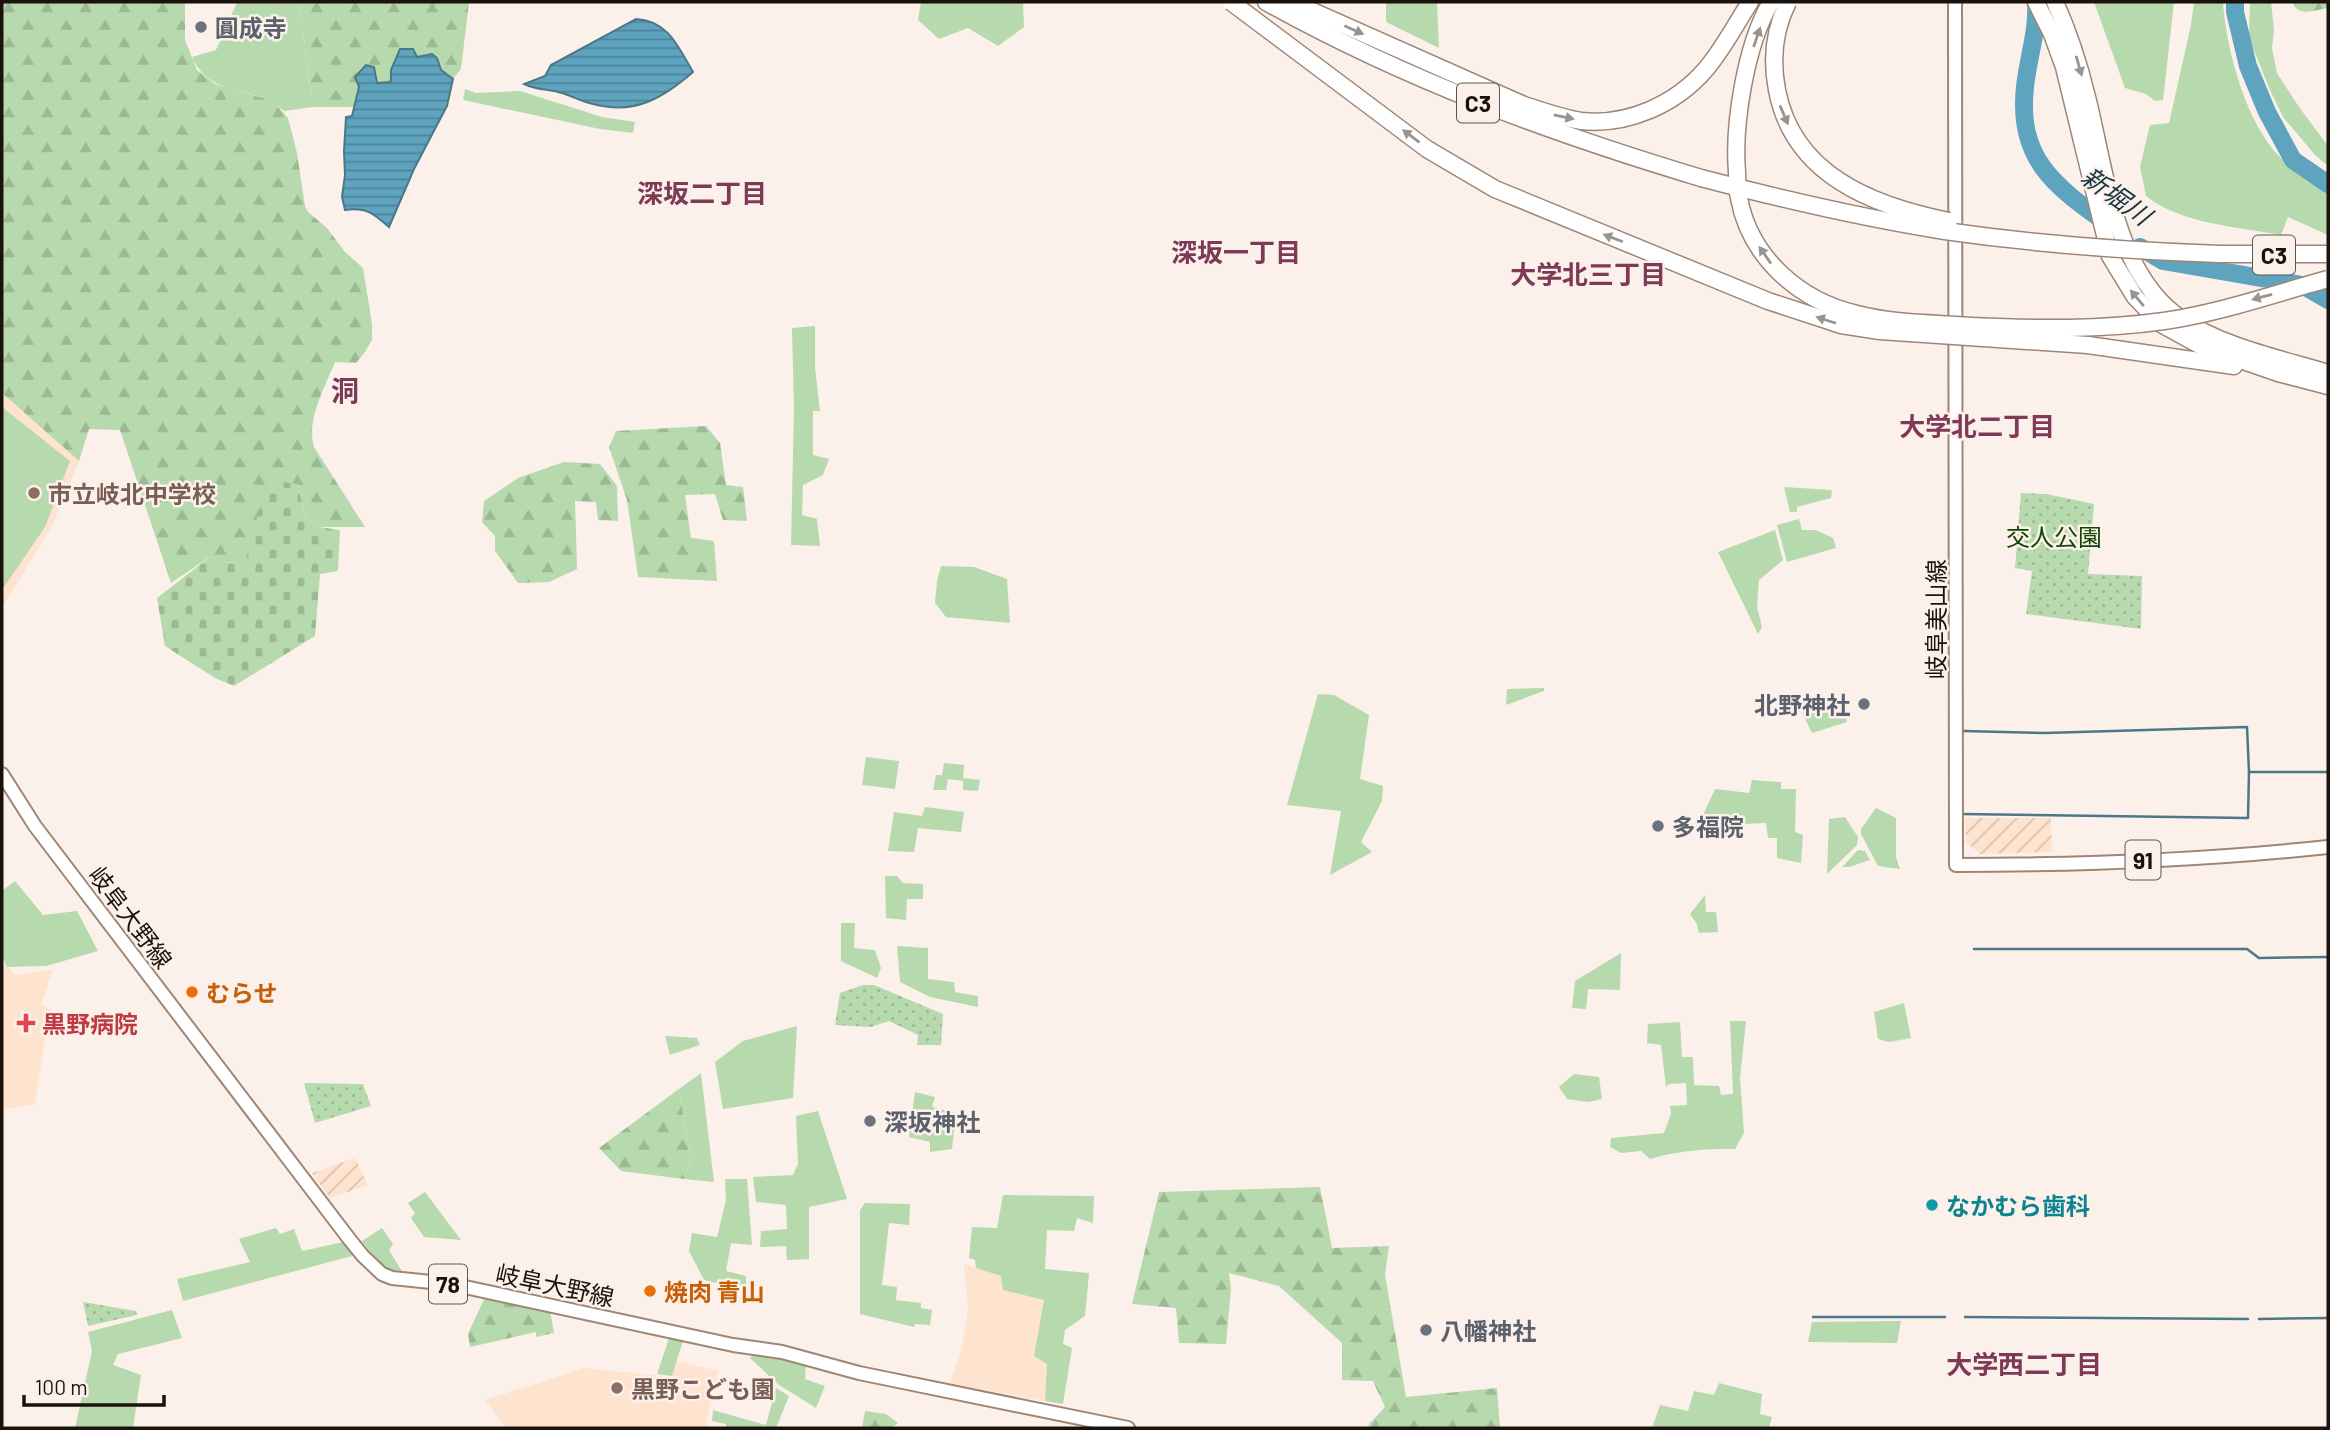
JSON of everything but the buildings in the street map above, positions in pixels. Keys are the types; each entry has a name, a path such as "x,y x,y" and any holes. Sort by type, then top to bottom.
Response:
{"highway":[{"path":"1231,2 1427,149 1495,189 1768,301 1841,325 1881,331 2088,345 2278,373"},
{"name":"C3","path":"1266,2 1349,46 1501,112 1598,147 1700,178 1798,203 1893,222 2104,252 2328,254"},
{"path":"1292,2 1524,104 1583,121 1615,120 1662,105 1706,69 1750,2"},
{"path":"1771,2 1754,44 1739,110 1735,136 1739,198 1754,240 1772,266 1790,283 1824,304 1891,321 2037,329 2080,328 2166,321 2328,279"},
{"path":"1788,2 1777,28 1773,54 1781,111 1796,140 1839,182 1899,210 2104,252"},
{"path":"2036,2 2064,67 2089,171 2104,252 2134,297 2161,324 2203,347 2278,373 2328,386"},
{"path":"2056,2 2078,62 2124,241 2136,269 2154,294 2177,316 2205,333 2236,346 2328,373"}],"main road":[{"name":"岐阜美山線","path":"1955,2 1956,865 2252,855 2328,848"},
{"name":"岐阜大野線","path":"2,774 35,826 299,1174 363,1256 382,1274 392,1278 451,1284 733,1345 782,1352 859,1373 1128,1428"}],"shaded area":[{"name":"市立岐北中学校","path":"2,393 79,461 52,526 2,608"},
{"path":"1965,818 2051,818 2052,852 1980,854 1966,842"},
{"name":"黒野病院","path":"2,952 12,973 19,975 53,969 41,1005 56,1012 46,1034 35,1104 2,1110"},
{"path":"355,1158 368,1185 330,1198 312,1173"},
{"path":"964,1264 1001,1276 1004,1290 1044,1300 1034,1356 1047,1364 1045,1401 950,1383 962,1347 968,1309"},
{"name":"黒野こども園","path":"677,1361 718,1371 705,1428 506,1428 485,1400 584,1368 672,1377"}],"green space":[{"path":"2,2 185,2 185,40 197,70 215,84 273,101 288,118 308,212 327,228 345,252 363,268 372,339 356,363 335,362 314,415 312,437 314,447 365,527 318,527 305,517 298,484 245,563 218,562 211,556 171,583 120,430 89,429 79,461 2,393"},
{"path":"237,2 297,2 313,107 284,111 260,97 221,85 200,70 192,57 216,50"},
{"path":"297,2 469,2 461,69 453,79 441,70 437,58 391,70 391,82 359,87 354,107 313,107"},
{"path":"921,2 1023,2 1024,27 998,46 968,28 939,39 918,20"},
{"path":"1386,2 1437,2 1439,48 1386,22"},
{"path":"2094,2 2174,2 2163,100 2155,101 2146,94 2125,88"},
{"path":"2194,2 2223,2 2233,63 2257,125 2280,157 2328,192 2328,235 2288,217 2281,235 2210,223 2176,213 2146,196 2140,167 2150,125 2169,123"},
{"path":"2250,2 2271,2 2274,30 2272,48 2277,73 2328,146 2328,166 2315,155 2283,117 2270,90 2249,38"},
{"path":"2292,2 2328,2 2328,8 2303,11"},
{"path":"465,89 476,93 520,91 602,117 635,122 633,133 600,129 463,100"},
{"path":"815,326 815,368 820,411 813,411 813,455 829,459 823,475 803,485 802,515 817,519 820,546 791,545 794,408 792,328"},
{"name":"市立岐北中学校","path":"2,407 70,461 45,527 2,590"},
{"path":"706,426 720,443 726,485 743,487 747,521 723,520 715,494 685,495 691,538 714,541 717,581 638,577 627,500 609,447 616,431"},
{"path":"564,462 600,464 617,486 618,521 598,520 596,502 575,501 577,569 549,582 518,583 495,551 495,536 482,522 484,501 518,478"},
{"path":"267,480 298,484 305,517 318,527 340,530 338,571 320,574 315,636 234,686 215,678 165,646 157,598 211,556 218,562 245,563"},
{"path":"1784,487 1832,490 1831,498 1797,507 1797,512 1790,512"},
{"name":"交人公園","path":"2021,493 2046,494 2094,504 2088,574 2142,576 2141,629 2026,614 2032,571 2015,568"},
{"path":"1799,519 1802,530 1816,530 1833,538 1836,548 1787,562 1777,525"},
{"path":"1775,530 1783,560 1759,580 1757,607 1762,627 1758,634 1718,552"},
{"path":"941,566 974,567 1007,579 1010,623 946,617 935,603"},
{"path":"1544,688 1544,691 1506,705 1507,689"},
{"path":"1318,694 1334,695 1369,715 1360,779 1383,786 1382,801 1361,842 1372,852 1330,875 1341,811 1287,805"},
{"path":"1812,701 1818,711 1825,708 1829,715 1844,712 1847,722 1812,733 1799,706"},
{"path":"866,757 899,761 895,789 862,785"},
{"path":"944,763 964,765 963,778 980,780 978,791 963,790 963,781 948,779 946,790 933,790 936,775 942,775"},
{"path":"1752,780 1781,782 1781,789 1796,789 1795,832 1803,835 1801,863 1777,858 1777,838 1768,838 1766,823 1698,826 1715,789 1749,793"},
{"path":"925,807 964,812 961,832 918,828 914,852 888,851 894,812 922,816"},
{"path":"1876,808 1896,818 1896,857 1900,869 1878,866 1861,834 1861,829"},
{"path":"1845,817 1858,837 1857,845 1827,874 1829,819"},
{"path":"1858,850 1865,851 1870,860 1842,867"},
{"path":"885,876 897,876 903,883 923,884 923,899 907,899 906,920 886,918"},
{"path":"15,881 43,915 77,911 98,951 46,966 7,967 2,954 2,891"},
{"path":"1705,895 1706,912 1716,912 1718,932 1699,933 1690,914"},
{"path":"841,923 855,923 854,948 875,950 881,968 877,978 841,961"},
{"path":"897,946 928,948 928,979 954,982 955,992 978,996 978,1007 930,997 900,982"},
{"path":"1621,953 1620,990 1588,989 1586,1009 1572,1008 1575,981"},
{"path":"863,985 874,985 943,1014 941,1045 917,1045 918,1035 889,1021 871,1027 835,1025 840,993"},
{"path":"1904,1003 1911,1038 1889,1042 1878,1039 1874,1012"},
{"path":"1730,1021 1746,1021 1740,1078 1744,1133 1735,1149 1692,1151 1650,1159 1641,1151 1621,1153 1610,1147 1611,1138 1664,1133 1671,1114 1670,1106 1687,1105 1686,1083 1669,1084 1666,1087 1661,1045 1647,1043 1648,1024 1680,1022 1682,1057 1693,1057 1694,1085 1719,1086 1721,1095 1733,1094"},
{"path":"797,1026 793,1098 723,1109 715,1062 743,1041"},
{"path":"665,1036 697,1038 700,1045 670,1055"},
{"path":"701,1073 714,1182 684,1179 691,1159 679,1089"},
{"path":"1574,1074 1599,1077 1602,1099 1588,1102 1567,1099 1559,1087"},
{"path":"304,1083 363,1084 371,1106 315,1123"},
{"path":"679,1089 691,1159 684,1179 621,1171 599,1148"},
{"path":"915,1092 935,1097 932,1107 956,1113 952,1149 930,1152 930,1142 909,1137"},
{"path":"818,1111 847,1199 809,1207 809,1259 787,1260 786,1246 760,1247 761,1231 787,1229 786,1205 756,1202 753,1177 793,1175 798,1164 796,1116"},
{"path":"725,1179 747,1179 752,1245 731,1243 726,1271 746,1276 746,1290 704,1280 689,1251 692,1233 717,1237 726,1200"},
{"path":"1320,1187 1332,1248 1389,1246 1385,1275 1406,1397 1497,1388 1500,1428 1369,1428 1369,1424 1385,1407 1373,1381 1342,1380 1342,1343 1279,1286 1229,1273 1231,1288 1226,1344 1179,1343 1176,1308 1132,1304 1159,1192"},
{"path":"425,1192 461,1240 424,1237 411,1218 415,1213 408,1203"},
{"path":"1003,1195 1094,1196 1093,1223 1077,1218 1074,1231 1047,1230 1045,1269 1089,1273 1085,1316 1065,1330 1063,1344 1072,1348 1063,1404 1045,1401 1047,1364 1034,1356 1044,1300 1003,1290 1001,1276 976,1268 975,1260 969,1258 972,1227 997,1228"},
{"path":"865,1203 910,1204 909,1225 889,1223 882,1285 897,1287 896,1300 921,1303 921,1308 932,1310 930,1325 915,1324 914,1327 860,1314 860,1210"},
{"path":"276,1228 280,1234 294,1229 302,1251 348,1241 354,1251 352,1256 183,1301 177,1279 250,1262 239,1239"},
{"path":"382,1228 393,1244 389,1250 403,1273 384,1266 362,1241"},
{"path":"485,1297 550,1310 554,1333 536,1337 536,1332 470,1347 468,1334"},
{"path":"83,1302 136,1311 137,1315 88,1326"},
{"path":"172,1310 182,1338 118,1354 113,1365 141,1375 133,1428 75,1428 92,1351 88,1332"},
{"path":"1901,1321 1897,1343 1808,1342 1812,1322"},
{"path":"669,1338 683,1341 672,1376 657,1374"},
{"path":"755,1352 806,1365 805,1379 825,1386 816,1408 779,1385 750,1358"},
{"path":"1719,1383 1762,1394 1760,1414 1772,1417 1769,1428 1652,1428 1660,1405 1688,1411 1694,1391 1714,1395"},
{"path":"776,1388 789,1396 776,1428 726,1428 726,1424 712,1421 713,1410 766,1425"},
{"path":"865,1411 886,1414 898,1423 891,1428 862,1428"}],"water":[{"path":"636,19 665,30 693,72 659,97 634,106 608,107 524,84 545,76 551,65"},
{"path":"400,49 413,49 417,57 432,54 437,58 441,70 453,79 447,106 414,169 389,227 369,212 345,210 342,197 346,117 352,116 359,87 355,77 366,65 374,67 377,83 391,82 391,70"}],"waterway":[{"name":"新堀川","path":"2036,2 2034,34 2025,87 2027,134 2044,169 2072,197 2109,225"},
{"path":"2235,2 2248,66 2267,112 2293,160 2328,184"},
{"name":"新堀川","path":"2140,247 2163,261 2302,285 2328,300"},
{"path":"1963,731 2045,733 2247,727 2249,772"},
{"path":"1960,814 2248,818 2249,772 2328,772"},
{"path":"1974,949 2247,949 2259,958 2328,957"},
{"path":"1813,1317 1945,1317"},
{"path":"1965,1317 2248,1319"},
{"path":"2259,1319 2328,1318"}],"place":[{"name":"圓成寺","path":"201,27"},
{"name":"市立岐北中学校","path":"34,493"},
{"name":"北野神社","path":"1864,704"},
{"name":"多福院","path":"1658,826"},
{"name":"むらせ","path":"192,992"},
{"name":"黒野病院","path":"26,1023"},
{"name":"深坂神社","path":"870,1121"},
{"name":"なかむら歯科","path":"1932,1205"},
{"name":"焼肉 青山","path":"650,1291"},
{"name":"八幡神社","path":"1426,1330"},
{"name":"黒野こども園","path":"617,1388"}],"district":[{"name":"深坂二丁目","path":"702,192"},
{"name":"深坂一丁目","path":"1236,251"},
{"name":"大学北三丁目","path":"1588,273"},
{"name":"洞","path":"345,390"},
{"name":"大学北二丁目","path":"1977,425"},
{"name":"大学西二丁目","path":"2024,1363"}]}
